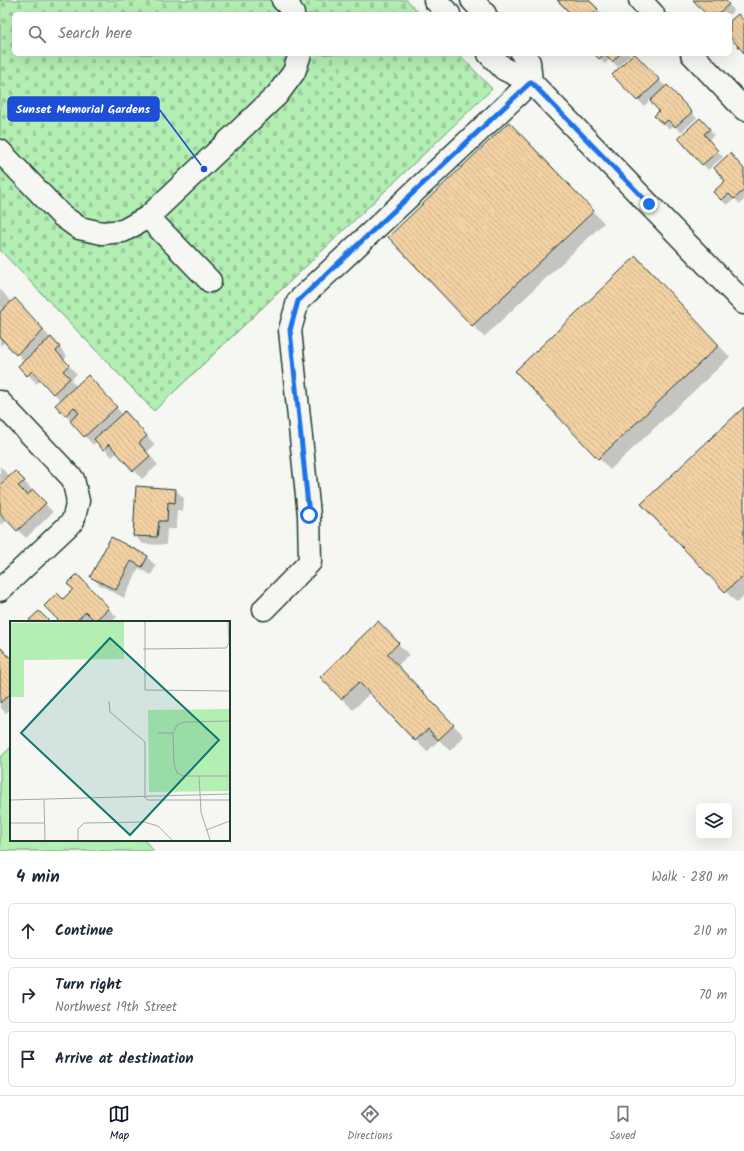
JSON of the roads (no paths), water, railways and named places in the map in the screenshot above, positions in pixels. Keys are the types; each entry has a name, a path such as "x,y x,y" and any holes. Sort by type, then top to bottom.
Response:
{"street":[{"path":"283,0 292,12"},
{"path":"435,0 447,12"},
{"path":"472,0 483,12"},
{"path":"640,0 651,12"},
{"path":"0,151 61,215 79,228 102,233 123,231 148,217 277,94 294,72 299,56"},
{"path":"491,56 504,69 531,82 744,303"},
{"path":"524,56 529,62 531,82"},
{"path":"694,56 744,109"},
{"path":"264,609 310,562 309,515 290,330 298,301 531,82"},
{"path":"148,217 210,281"},
{"path":"0,402 73,479 78,501 73,521 0,590"}],"place":[{"name":"Sunset Memorial Gardens","path":"204,169"}]}
